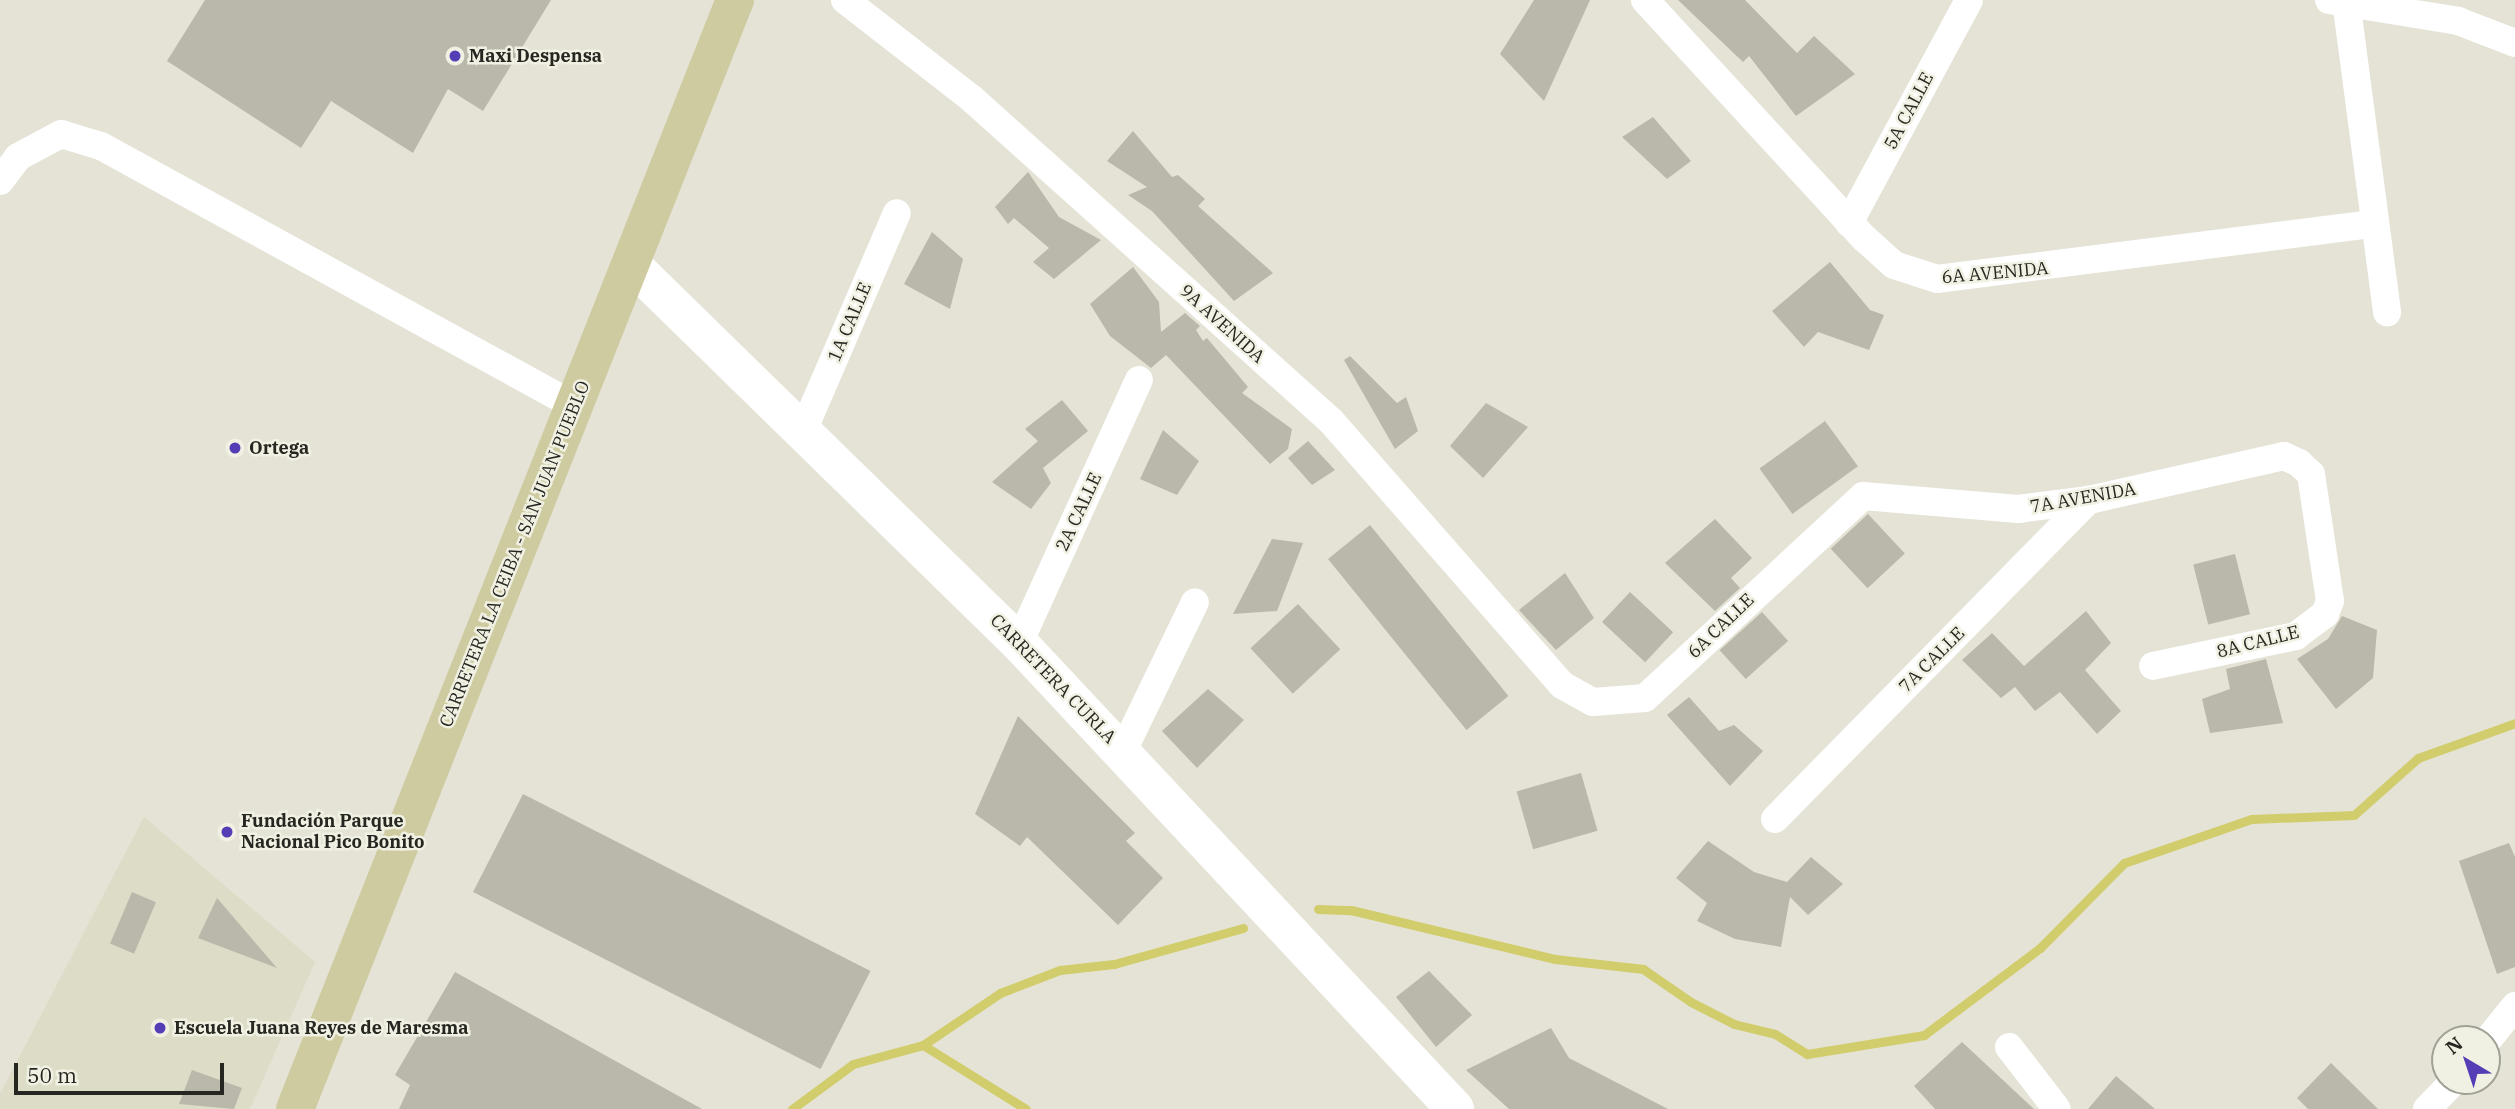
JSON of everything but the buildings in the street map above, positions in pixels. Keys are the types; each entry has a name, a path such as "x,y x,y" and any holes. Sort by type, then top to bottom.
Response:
{"main road":[{"name":"CARRETERA LA CEIBA - SAN JUAN PUEBLO","path":"295,1109 573,405 634,267 735,0"},
{"name":"CARRETERA CURLA","path":"634,267 1019,643 1123,751 1455,1109"}],"street":[{"name":"9A AVENIDA","path":"845,0 971,98 1331,421 1562,685"},
{"name":"6A AVENIDA","path":"1645,0 1849,223 1894,264 1937,279 2375,223"},
{"name":"5A CALLE","path":"1849,223 1969,0"},
{"path":"2387,312 2375,223 2338,4 2400,8 2515,43"},
{"path":"0,181 18,157 61,134 101,146 573,405"},
{"name":"1A CALLE","path":"803,431 897,213"},
{"name":"2A CALLE","path":"1019,643 1139,380"},
{"name":"7A AVENIDA","path":"1863,496 2018,509 2089,500 2284,456 2299,463"},
{"name":"8A CALLE","path":"2153,666 2296,636 2325,614 2330,601 2311,474 2299,463"},
{"name":"6A CALLE","path":"1562,685 1593,702 1645,698 1863,496"},
{"name":"7A CALLE","path":"1775,819 2089,500"},
{"path":"1123,751 1195,602"},
{"path":"2500,1025 2515,1006"},
{"path":"2009,1047 2057,1109"},
{"path":"2427,1109 2440,1095"}],"shaded area":[{"name":"Escuela Juana Reyes de Maresma","path":"144,817 315,962 250,1109 0,1109 0,1094"}],"waterway":[{"path":"1318,909 1351,910 1555,959 1643,969 1691,1002 1734,1024 1775,1034 1807,1054 1924,1035 2040,948 2124,863 2251,819 2354,815 2418,758 2515,723"},
{"path":"923,1045 1000,993 1060,970 1114,964 1243,928"},
{"path":"792,1109 853,1064 923,1045 1026,1109"}],"place":[{"name":"Maxi Despensa","path":"455,56"},
{"name":"Ortega","path":"235,448"},
{"name":"Fundación Parque Nacional Pico Bonito","path":"227,832"},
{"name":"Escuela Juana Reyes de Maresma","path":"160,1028"}]}
